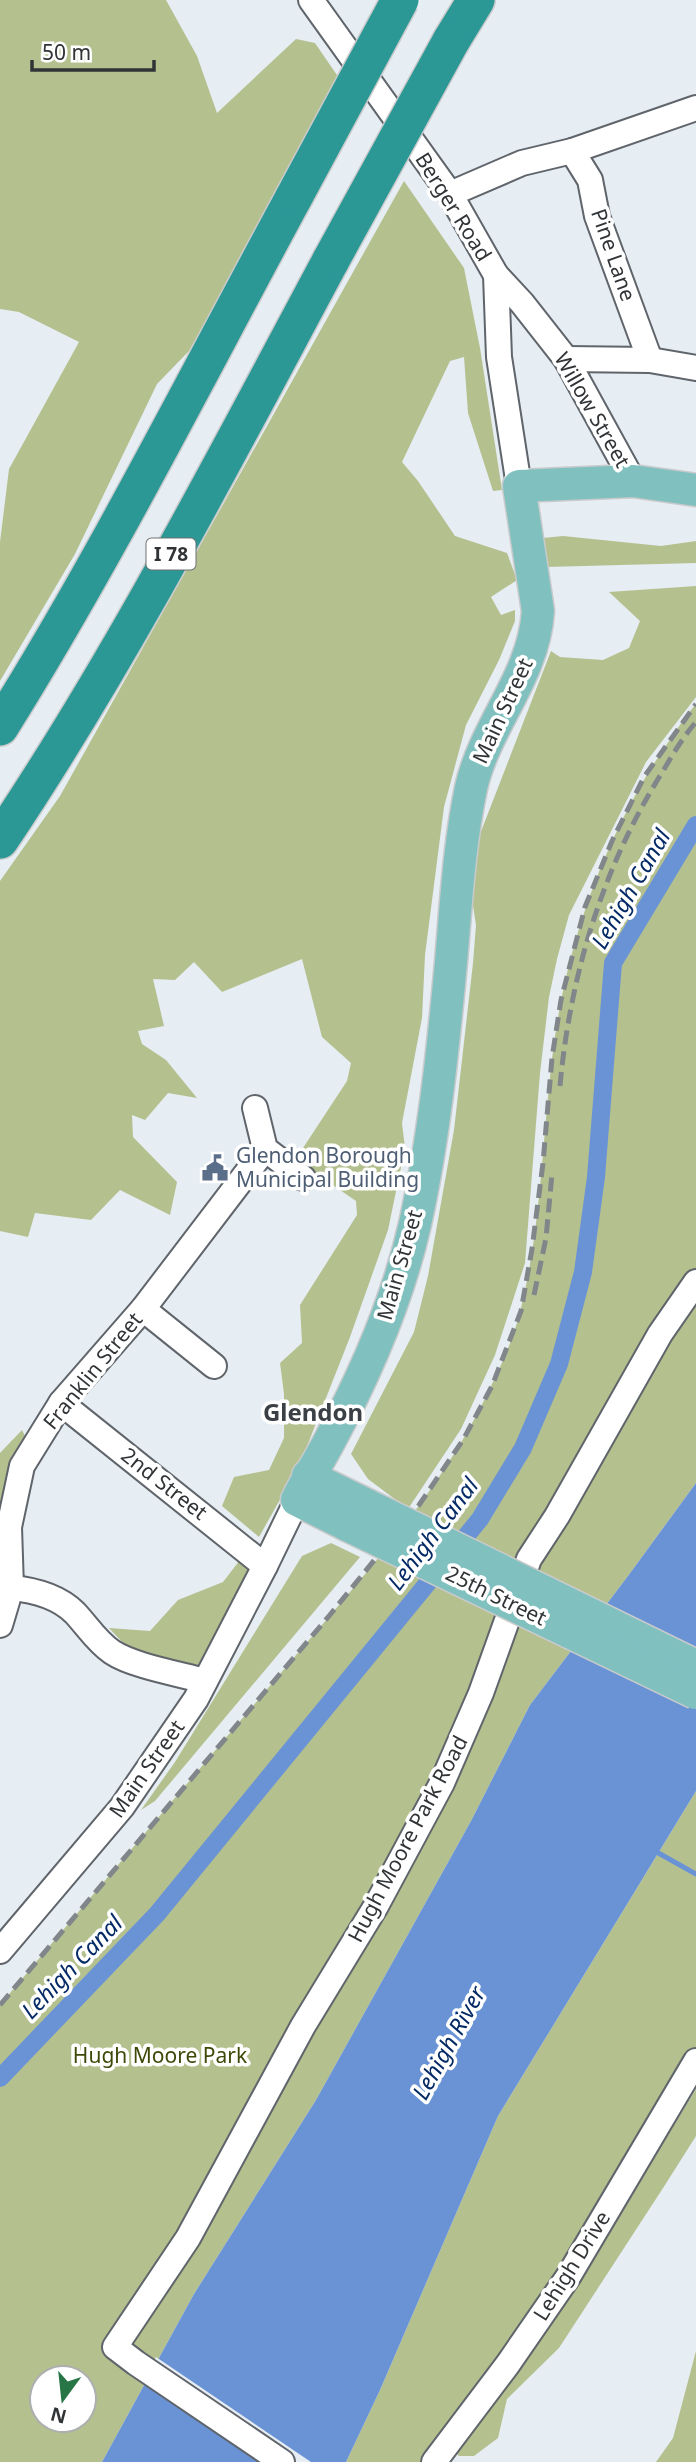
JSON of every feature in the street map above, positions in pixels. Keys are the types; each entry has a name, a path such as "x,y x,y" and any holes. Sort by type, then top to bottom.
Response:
{"highway":[{"path":"0,727 128,505 400,0"},
{"name":"I 78","path":"0,840 99,683 476,0"}],"main road":[{"path":"519,486 633,481 696,490"},
{"name":"Main Street","path":"302,1488 330,1441 380,1335 415,1225 432,1129 446,1018 460,856 471,789 481,758 519,682 537,631 538,611 519,486"},
{"name":"25th Street","path":"302,1488 696,1693"},
{"name":"25th Street","path":"353,1513 696,1667"}],"street":[{"name":"Berger Road","path":"311,0 450,194 496,275 499,357 519,486"},
{"path":"450,194 522,163 572,151 696,108"},
{"name":"Pine Lane","path":"572,151 590,180 597,216 650,360"},
{"name":"Willow Street","path":"496,275 566,359 633,481"},
{"path":"566,359 650,360 696,368"},
{"path":"255,1108 265,1149 303,1178"},
{"name":"Franklin Street","path":"0,1625 11,1588 9,1527 22,1466 61,1403 143,1309 265,1149"},
{"name":"Hugh Moore Park Road","path":"282,2462 115,2347 188,2238 303,2026 376,1906 442,1783 481,1693 529,1559 557,1516 660,1334 696,1282"},
{"path":"143,1309 214,1366"},
{"name":"2nd Street","path":"61,1403 265,1566"},
{"name":"Main Street","path":"0,1951 122,1807 196,1699 302,1488"},
{"path":"11,1588 39,1592 58,1601 73,1611 99,1642 115,1654 205,1681"},
{"name":"Lehigh Drive","path":"434,2462 508,2364 568,2277 696,2061"}],"green space":[{"path":"0,0 166,0 197,56 217,113 296,39 315,43 339,78 189,351 157,384 75,554 0,681 0,542 9,469 79,342 19,312 0,309"},
{"path":"404,181 464,268 480,348 502,490 493,491 468,413 464,357 450,361 402,462 455,536 507,553 517,580 491,597 501,615 515,610 515,621 499,660 466,725 444,807 425,955 422,1018 402,1123 405,1148 388,1230 300,1464 259,1537 222,1506 234,1477 269,1470 284,1438 284,1394 280,1363 302,1343 300,1305 357,1215 356,1201 301,1163 303,1148 347,1081 351,1063 322,1037 302,959 222,992 194,962 175,980 153,979 164,1026 138,1031 142,1044 166,1060 197,1098 168,1093 145,1120 132,1115 133,1137 177,1182 170,1215 120,1190 91,1220 35,1213 28,1237 0,1231 0,881 60,796"},
{"path":"563,536 661,546 696,541 696,563 546,567 543,538"},
{"path":"696,586 696,697 646,762 569,915 557,959 549,997 540,1073 525,1263 495,1355 461,1429 408,1509 368,1479 351,1454 414,1332 428,1276 454,1130 473,963 476,925 472,899 480,834 551,651 560,657 603,660 629,648 640,621 609,592"},
{"name":"Hugh Moore Park","path":"696,704 696,1483 530,1705 471,1821 316,2100 194,2294 102,2462 0,2462 0,2005 367,1572 422,1501 471,1426 508,1348 528,1277 558,1017 578,934 591,893 625,814 669,741"},
{"path":"22,1430 26,1438 0,1549 0,1453"},
{"path":"331,1543 360,1557 155,1801 141,1810 175,1762 302,1556"},
{"path":"240,1560 250,1570 205,1660 192,1670 126,1646 109,1628 150,1631 178,1600 223,1582"},
{"path":"696,1791 696,2061 588,2266 696,2089 696,2136 559,2348 507,2399 498,2438 474,2456 459,2456 448,2445 434,2462 346,2462 380,2390 498,2116"},
{"path":"696,2351 696,2462 656,2462 673,2438"}],"water":[{"name":"Lehigh River","path":"696,1483 696,1791 498,2116 380,2390 346,2462 102,2462 194,2294 316,2100 471,1821 530,1705"}],"pier":[{"path":"156,2357 311,2462 262,2462 142,2382"}],"waterway":[{"name":"Lehigh Canal","path":"0,2078 157,1914 480,1519 523,1448 559,1364 583,1272 596,1177 613,963 696,825"},
{"path":"653,1850 696,1874"}],"railway":[{"path":"0,2005 329,1616 419,1505 463,1440 492,1386 521,1311 532,1249 552,1058 561,1000 585,907 612,841 644,777 696,704"},
{"path":"560,1086 565,1044 581,963 607,883 642,807 674,752 696,722"},
{"path":"534,1295 546,1238 552,1174"}],"place":[{"name":"Glendon Borough Municipal Building","path":"215,1168"}],"district":[{"name":"Glendon","path":"313,1413"}]}
